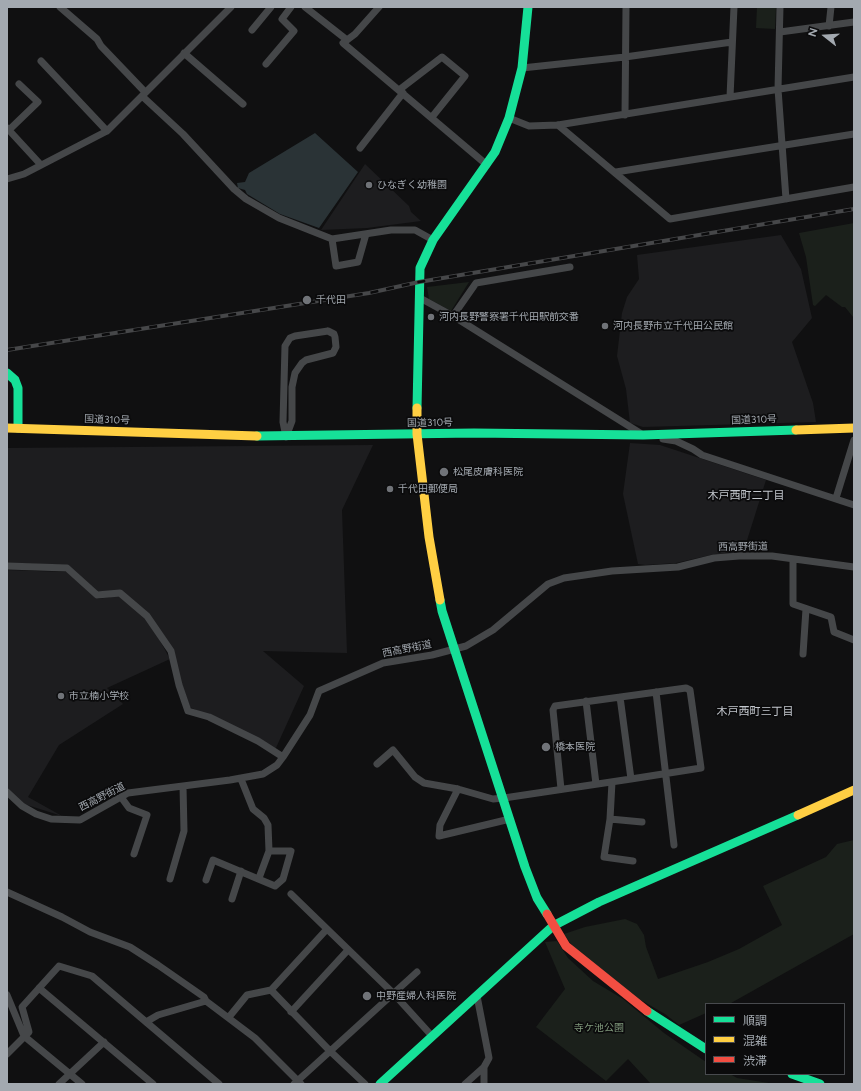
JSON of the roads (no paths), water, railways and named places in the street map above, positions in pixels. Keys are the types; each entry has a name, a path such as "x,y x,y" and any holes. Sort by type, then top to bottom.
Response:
{"main road":[{"path":"528,7 522,68 509,118 495,152 433,240 420,268 417,434 429,536 442,611 537,898 566,946 597,973 638,1005 705,1048"},
{"path":"7,373 15,380 18,388 18,428"},
{"name":"国道310号","path":"7,428 286,437 474,433 643,435 854,428"},
{"path":"380,1084 553,926 599,902 854,790"},
{"path":"795,1075 820,1084"}],"street":[{"path":"60,7 99,40 101,46 144,94 234,189 246,199 279,218 332,239 366,234 415,230 433,240"},
{"path":"7,179 24,174 108,131 230,7"},
{"path":"252,30 271,7"},
{"path":"266,64 294,31 282,19 291,7"},
{"path":"305,7 347,40"},
{"path":"379,7 347,40 343,42 487,165"},
{"path":"625,115 626,7"},
{"path":"730,97 734,7"},
{"path":"780,7 778,89 786,199"},
{"path":"829,26 831,7"},
{"path":"780,32 854,22"},
{"path":"522,68 625,57 732,42"},
{"path":"184,53 243,104"},
{"path":"360,148 401,91 442,57 465,76 432,117"},
{"path":"41,61 108,131"},
{"path":"509,118 529,126 558,125 854,77"},
{"path":"19,84 38,102 8,129 41,165"},
{"path":"558,125 616,172 670,219 854,186"},
{"path":"616,172 854,134"},
{"path":"332,239 336,266 358,262 366,234"},
{"path":"453,316 476,283 570,267"},
{"path":"420,298 453,316 643,435 676,441 702,455 854,504"},
{"path":"331,332 336,337 336,344 333,353 306,360 295,373 292,387 292,421 286,437 283,422 285,346 287,342 295,336 331,332"},
{"path":"836,498 854,440"},
{"name":"西高野街道","path":"7,792 22,806 51,819 80,820 128,793 241,779 262,774 277,765 283,757 310,715 319,691 384,663 432,655 454,649 480,639 548,584 564,578 612,571 678,566 714,558 739,556 793,559 854,567"},
{"path":"793,559 792,604 831,617 834,632 854,640"},
{"path":"7,566 67,568 97,595 120,593 147,616 171,651 179,685 188,711 209,717 258,741 283,757"},
{"path":"803,654 806,609"},
{"path":"377,764 393,750 415,777 424,783 458,789 493,799 666,774 701,768 690,690 686,688 555,706 553,710 562,789"},
{"path":"656,692 674,846"},
{"path":"620,696 631,779"},
{"path":"586,701 596,784"},
{"path":"241,779 253,809 264,818 268,825 269,851 259,878"},
{"path":"612,782 610,819 604,857 633,861"},
{"path":"170,879 186,834 183,786"},
{"path":"458,789 440,825 438,836 510,819"},
{"path":"122,797 129,808 147,816 134,854"},
{"path":"610,819 642,822"},
{"path":"206,880 213,860 275,886 284,879 291,851 269,851"},
{"path":"232,899 241,871"},
{"path":"7,892 62,917 90,932 130,948 158,965 204,997 206,1001 255,1038 298,1083 392,993 417,972"},
{"path":"292,894 392,993 432,1036"},
{"path":"229,1017 247,995 271,990 327,929"},
{"path":"291,1012 348,950"},
{"path":"7,1054 29,1032 22,1007 59,966 92,976 219,1084"},
{"path":"39,988 153,1084"},
{"path":"271,990 330,1052 365,1084"},
{"path":"7,995 24,1036 82,1084"},
{"path":"465,1084 484,1067 489,1058 477,996"},
{"path":"146,1022 158,1015 206,1001"},
{"path":"59,1084 69,1073 104,1042"},
{"path":"484,1067 484,1084"}],"railway":[{"path":"7,350 369,293 419,282 854,209"}],"place":[{"name":"ひなぎく幼稚園","path":"369,185"},
{"name":"千代田","path":"307,300"},
{"name":"河内長野警察署千代田駅前交番","path":"431,317"},
{"name":"河内長野市立千代田公民館","path":"605,326"},
{"name":"松尾皮膚科医院","path":"444,472"},
{"name":"千代田郵便局","path":"390,489"},
{"name":"市立楠小学校","path":"61,696"},
{"name":"橋本医院","path":"546,747"},
{"name":"中野産婦人科医院","path":"367,996"}],"district":[{"name":"木戸西町二丁目","path":"746,496"},
{"name":"木戸西町三丁目","path":"755,712"}],"park label":[{"name":"寺ケ池公園","path":"599,1028"}]}
